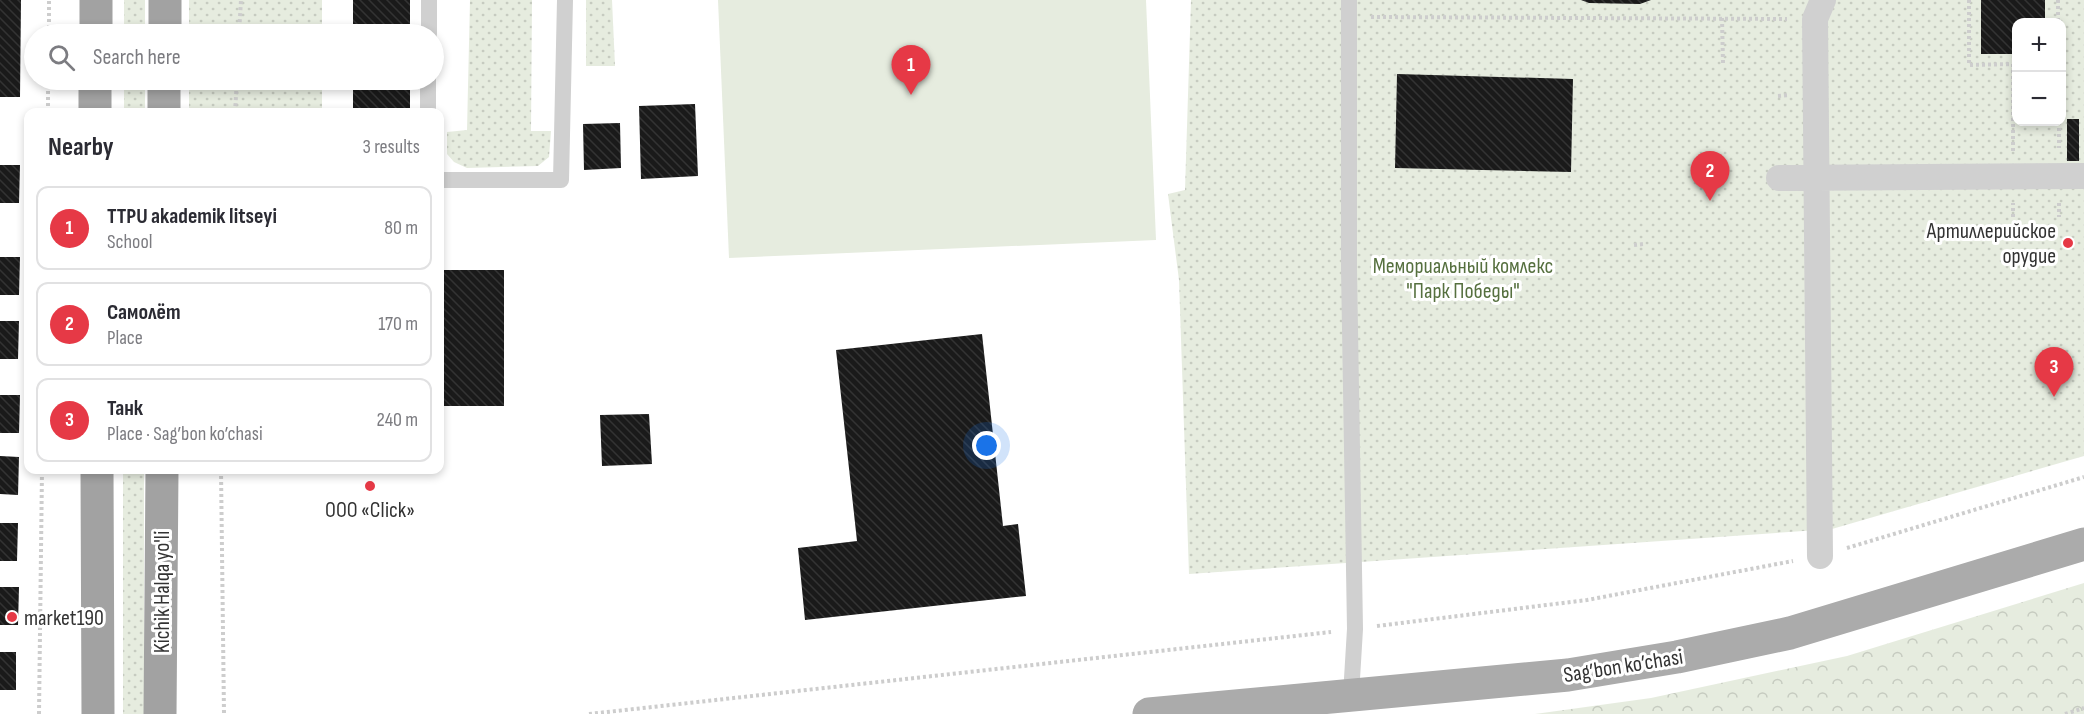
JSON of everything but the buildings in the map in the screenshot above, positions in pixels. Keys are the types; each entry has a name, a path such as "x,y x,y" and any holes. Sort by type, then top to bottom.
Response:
{"highway":[{"path":"96,0 96,24"},
{"path":"165,0 165,24"},
{"path":"95,90 95,108"},
{"path":"164,108 165,90"},
{"path":"97,474 98,714"},
{"name":"Kichik Halqa yo'li","path":"160,714 162,474"}],"main road":[{"name":"Sag’bon ko’chasi","path":"1149,714 1568,675 1677,657 1790,633 2084,544"}],"street":[{"path":"1819,9 1815,177 1820,556"},
{"path":"1779,178 2084,176"}],"lane":[{"path":"429,0 429,24"},
{"path":"444,180 561,180 565,0"},
{"path":"1349,8 1349,269 1355,618 1351,695"},
{"path":"428,90 428,108"}],"path":[{"path":"49,0 49,24"},
{"path":"240,24 241,0"},
{"path":"1969,0 1969,65 2012,64"},
{"path":"2058,0 2058,18"},
{"path":"1349,8 1722,18 1819,9"},
{"path":"1722,18 1723,63"},
{"path":"2013,217 2015,72"},
{"path":"48,90 48,108"},
{"path":"235,108 236,90"},
{"path":"1634,245 1644,244"},
{"path":"39,714 42,474"},
{"path":"221,474 224,714"},
{"path":"2065,714 2084,708"}],"green space":[{"path":"124,0 145,0 145,24 124,24"},
{"path":"189,0 322,0 322,24 189,24"},
{"path":"470,0 532,0 531,131 551,131 549,157 538,166 467,168 454,162 447,154 447,132 467,130"},
{"path":"586,0 612,0 615,66 586,66"},
{"path":"718,0 1146,0 1156,240 729,258"},
{"name":"Мемориальный комлекс \"Парк Победы\"","path":"1191,0 2084,0 2084,456 1832,529 1189,574 1179,280 1168,194 1185,190"},
{"path":"124,90 145,90 145,108 124,108"},
{"path":"189,90 322,90 322,108 189,108"},
{"path":"123,474 144,474 144,714 123,714"},
{"path":"2084,583 2084,714 1535,714 1651,698 1847,656"}],"place":[{"name":"TTPU akademik litseyi","path":"911,95"},
{"name":"Самолёт","path":"1710,201"},
{"name":"Артиллерийское орудие","path":"2068,243"},
{"name":"Танк","path":"2054,397"},
{"name":"OOO «Click»","path":"370,486"},
{"name":"market190","path":"12,617"}]}
